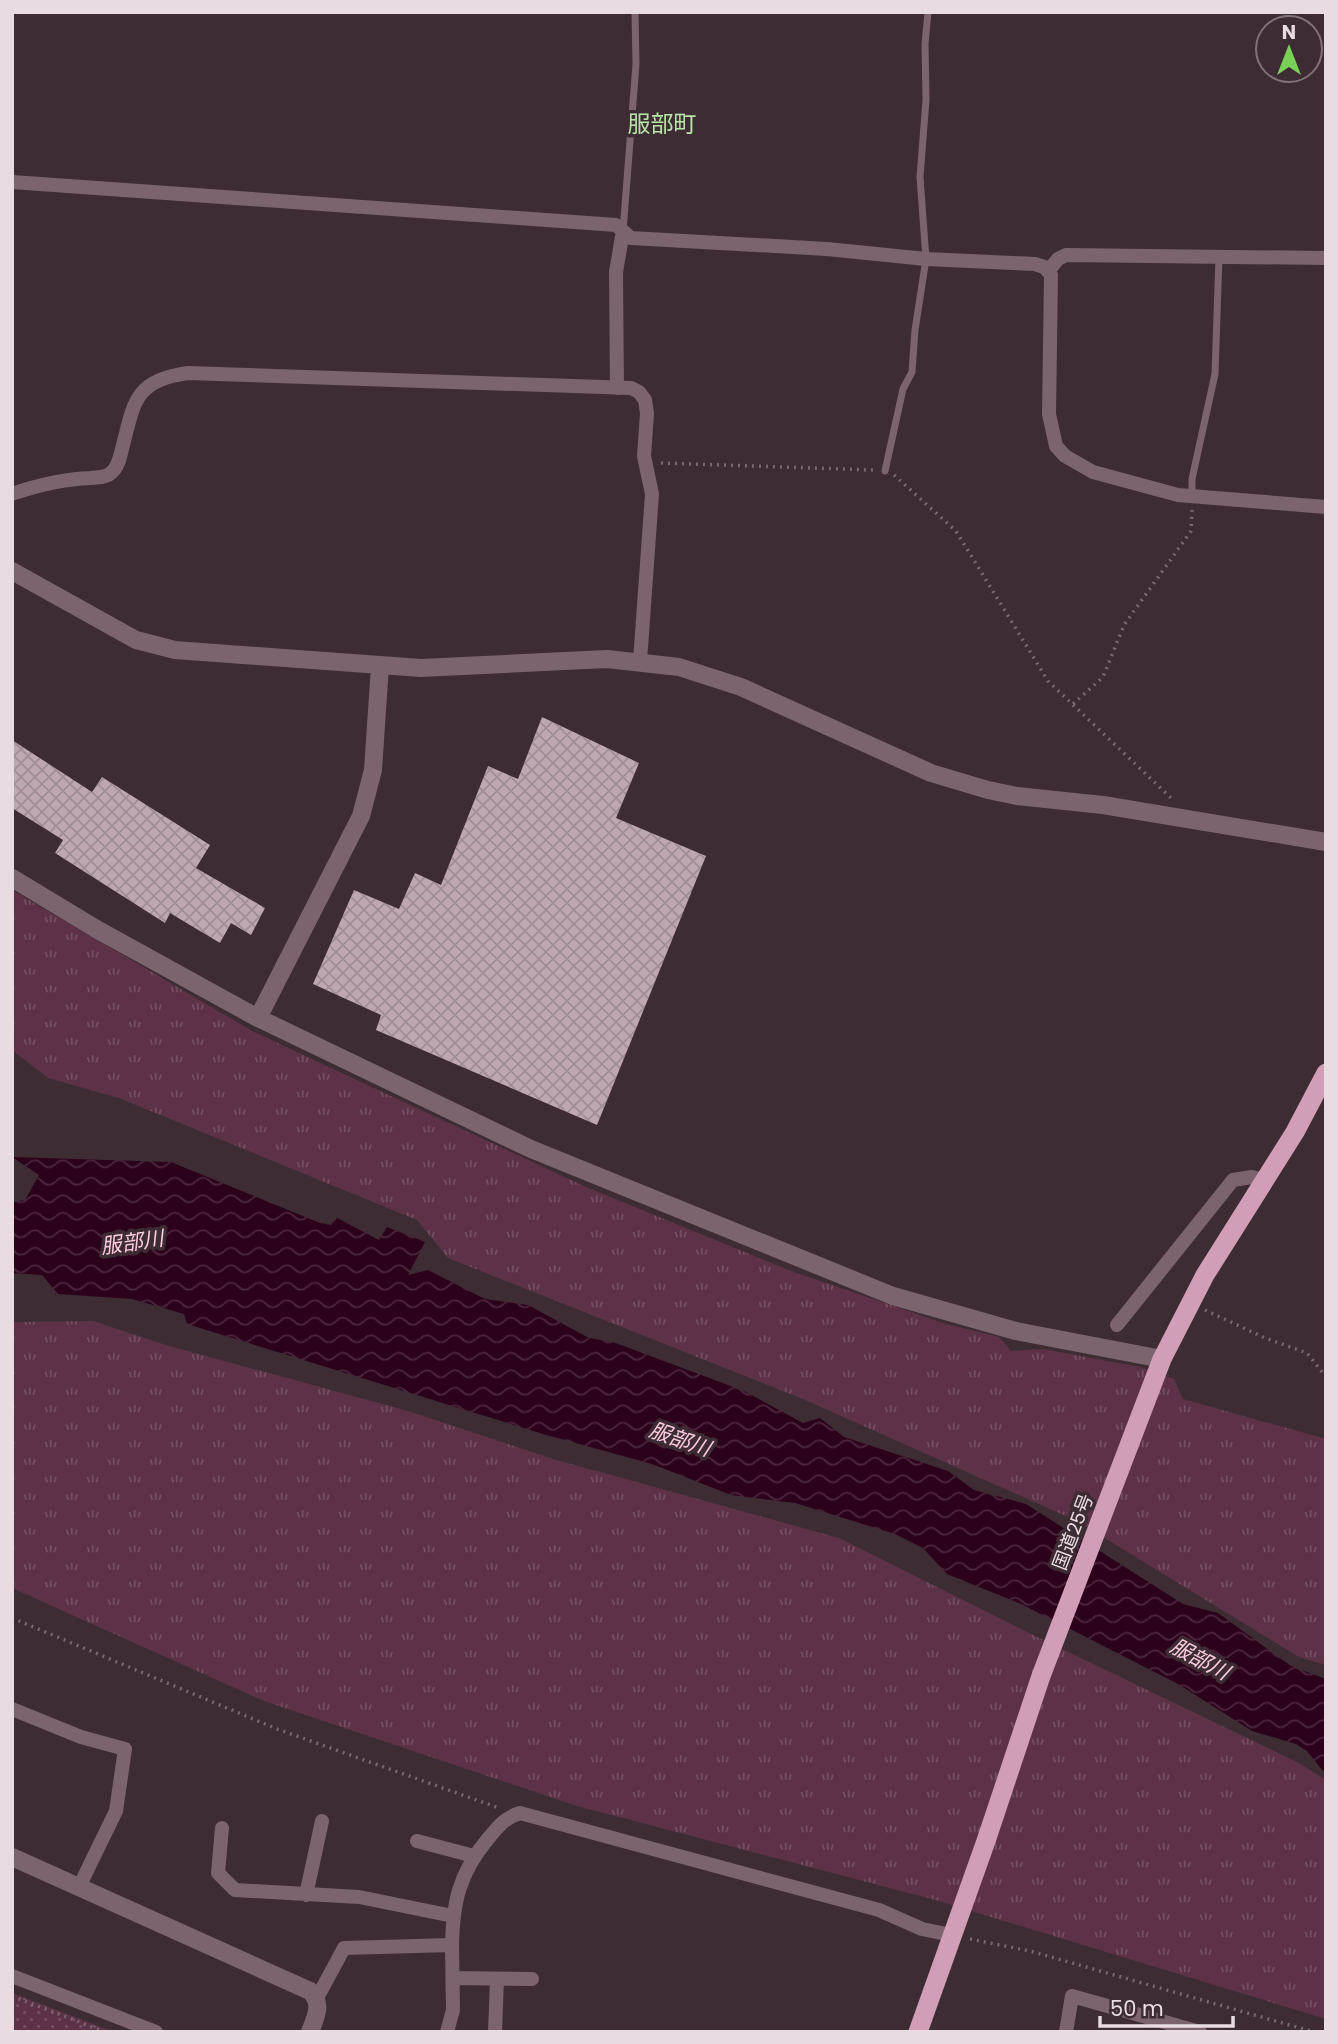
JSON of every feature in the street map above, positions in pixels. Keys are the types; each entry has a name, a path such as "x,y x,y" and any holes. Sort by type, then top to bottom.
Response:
{"highway":[{"name":"国道25号","path":"918,2032 986,1842 1041,1676 1162,1359 1205,1275 1265,1181 1326,1073"}],"street":[{"path":"12,182 616,225 631,239 827,249 926,259 1035,264 1049,270"},
{"path":"617,388 616,272 623,231"},
{"path":"1049,270 1058,259 1066,255 1326,258"},
{"path":"1049,270 1052,281 1049,414 1056,446 1078,465 1093,472 1192,497 1326,507"},
{"path":"12,494 49,483 105,477 113,472 120,457 134,404 150,383 170,375 188,373 631,388 645,400 647,413 644,456 652,494 640,662"},
{"path":"12,571 136,640 156,646 195,653 380,666 460,667 582,660 640,662 679,667 715,677 901,760 957,781 1017,796 1103,805 1326,842"},
{"path":"258,1018 361,816 373,770 380,666"},
{"path":"12,878 98,930 258,1018 531,1149 859,1284 1016,1331 1162,1359"},
{"path":"1117,1325 1233,1180 1252,1177 1265,1181"},
{"path":"12,1709 82,1737 125,1749 116,1811 79,1887"},
{"path":"447,2032 453,2010 453,1916 459,1884 474,1856 508,1816 520,1813 879,1910 922,1929 953,1931"},
{"path":"306,1895 322,1821"},
{"path":"222,1828 218,1872 235,1890 359,1896 453,1916"},
{"path":"417,1841 474,1856"},
{"path":"12,1857 310,1991 317,1998"},
{"path":"310,2032 318,2011 317,1998 344,1948 452,1945"},
{"path":"12,1976 156,2032"},
{"path":"454,1978 532,1979"},
{"path":"495,2032 498,1979"},
{"path":"1066,2032 1072,1996 1200,2032"}],"lane":[{"path":"623,231 636,64 635,12"},
{"path":"885,471 903,389 912,372 915,330 926,259 920,177 926,100 925,44 928,12"},
{"path":"1192,497 1192,479 1215,374 1219,257"}],"path":[{"path":"644,456 663,464 885,471 893,474 956,531 1041,672 1180,807 1181,817"},
{"path":"1073,704 1103,677 1124,625 1191,531 1192,497"},
{"path":"1190,1303 1265,1338 1307,1353 1326,1377"},
{"path":"12,1618 277,1730 502,1809 508,1816"},
{"path":"953,1931 1314,2032"},
{"path":"12,1996 105,2032"}],"green space":[{"path":"12,890 254,1032 586,1187 791,1271 946,1324 999,1337 1011,1351 1043,1349 1140,1367 1174,1379 1183,1399 1326,1439 1326,1665 1299,1657 1077,1521 803,1399 448,1258 417,1220 119,1098 48,1078 12,1050"},
{"path":"93,1321 169,1346 408,1411 553,1459 839,1538 1299,1763 1326,1780 1326,2019 932,1899 577,1806 264,1701 12,1588 12,1322"},
{"path":"12,1993 114,2032 12,2032"}],"water":[{"name":"服部川","path":"12,1157 171,1162 320,1223 331,1225 337,1218 379,1240 387,1227 425,1242 408,1275 428,1270 485,1299 528,1305 589,1338 613,1342 744,1391 803,1423 820,1418 844,1437 948,1471 974,1490 1026,1504 1183,1604 1218,1613 1291,1666 1326,1679 1326,1770 1323,1771 1307,1751 1296,1744 1252,1731 1178,1684 1021,1604 947,1574 923,1548 895,1534 795,1503 731,1495 652,1464 543,1434 187,1324 184,1314 132,1299 58,1294 42,1275 12,1273 12,1202 25,1200 39,1175"}],"building":[{"path":"542,717 639,763 616,818 706,856 597,1125 376,1030 381,1015 313,984 354,890 399,909 415,873 441,885 488,766 518,779"},
{"path":"12,740 92,792 102,777 210,845 196,868 265,908 251,935 231,923 220,943 170,913 165,923 55,853 63,840 12,808"}],"district":[{"name":"服部町","path":"662,124"}]}
